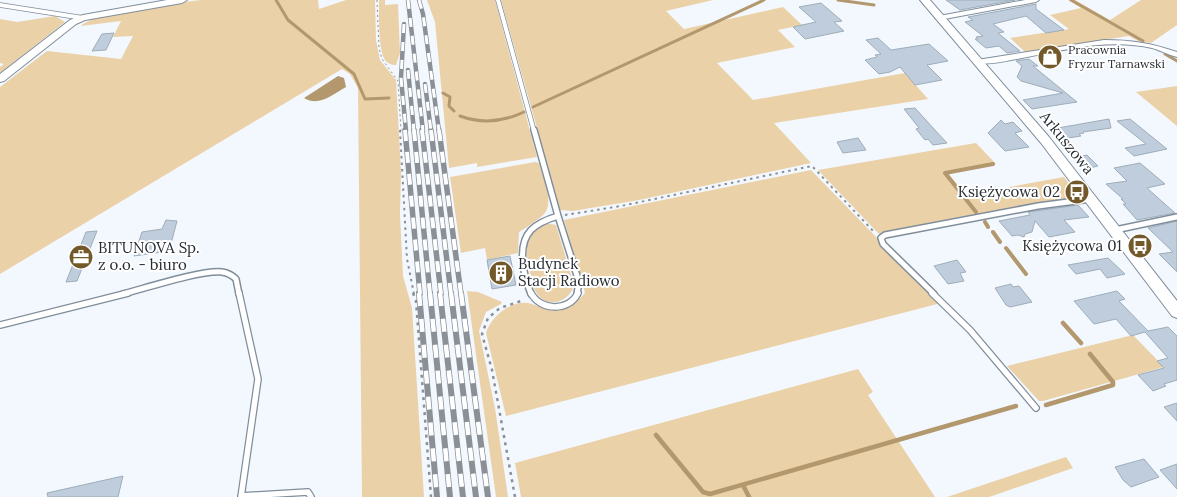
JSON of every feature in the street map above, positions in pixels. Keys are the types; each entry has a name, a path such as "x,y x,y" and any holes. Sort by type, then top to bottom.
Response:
{"main road":[{"path":"0,79 73,22 83,18 182,0"},
{"name":"Arkuszowa","path":"924,0 1045,140 1177,312"}],"street":[{"path":"939,18 1036,0"},
{"path":"977,62 1106,42 1154,46 1177,55"}],"lane":[{"path":"498,0 558,216 579,282 579,293 570,302 557,306 544,305 534,298 529,286 523,259 524,238 538,224 558,216"},
{"path":"0,5 83,18"},
{"path":"1036,408 988,350 883,244 881,238 885,235 1038,206 1091,199"},
{"path":"1115,230 1177,218"},
{"path":"0,325 202,274 221,271 230,274 236,279 258,378 241,497 308,492 311,497"}],"path":[{"path":"377,0 376,13 381,58 395,73 398,80 407,259 410,282 416,301 431,497"},
{"path":"558,216 621,206 812,166 881,238"},
{"path":"515,497 492,370 482,334 488,318 500,308 514,302 534,298"}],"shaded area":[{"path":"200,0 318,0 319,9 346,0 375,0 376,40 380,60 396,80 401,172 400,215 403,276 412,308 424,497 362,497 358,88 350,74 342,69 0,274 0,87 47,51 121,59 133,36 113,37 121,21 81,26 90,20 137,8"},
{"path":"379,0 385,0 385,5 398,4 400,53 396,65 385,60 381,48"},
{"path":"427,0 495,0 537,157 477,167 477,163 449,168 435,22"},
{"path":"501,0 713,0 666,11 684,29 783,7 802,25 778,30 795,47 717,63 753,100 905,73 928,99 774,123 811,163 639,200 573,211 560,210"},
{"path":"1068,0 1075,0 1110,20 1141,0 1177,0 1177,25 1151,43 1138,41 1129,36 1025,52 1010,38 1069,29 1050,15 1081,8"},
{"path":"55,16 65,22 0,73 0,67 4,64 0,63 0,19 17,22"},
{"path":"338,76 344,78 346,87 320,101 304,98"},
{"path":"1177,86 1177,126 1136,92"},
{"path":"976,143 996,164 948,173 966,195 1064,177 1079,197 879,234 818,170"},
{"path":"535,162 539,163 547,191 548,205 542,216 519,232 518,253 487,260 485,248 461,253 450,177"},
{"path":"811,170 878,239 879,244 941,303 506,416 486,333 493,320 510,306 525,303 548,310 559,310 574,304 585,293 564,220"},
{"path":"546,223 556,225 574,285 572,291 564,299 554,302 548,302 536,293 527,257 529,238 538,228"},
{"path":"467,291 478,292 502,302 486,312 479,331 495,408 508,497 496,497"},
{"path":"1133,335 1164,367 1039,401 1007,366"},
{"path":"858,369 873,392 868,395 935,497 521,497 515,463"},
{"path":"1066,457 1073,468 989,497 947,497"}],"building":[{"path":"946,0 1015,0 960,10"},
{"path":"821,3 842,21 834,22 844,31 805,39 793,27 816,22 799,7"},
{"path":"1036,4 1036,9 1064,30 1046,33 1026,16 993,24 1004,32 998,33 1020,51 1007,53 999,46 986,48 975,39 978,39 976,37 983,36 965,22 973,20 968,17"},
{"path":"114,33 106,50 92,51 102,34"},
{"path":"878,38 891,50 929,44 948,61 927,65 942,80 915,85 900,67 890,72 879,74 865,60 881,54 866,40"},
{"path":"1029,59 1038,66 1033,66 1077,102 1032,109 1023,100 1063,93 1021,81 1017,77 1022,66 1016,61"},
{"path":"915,108 947,143 933,145 928,139 925,140 916,129 919,128 904,109"},
{"path":"1109,119 1111,128 1083,132 1079,134 1081,136 1068,138 1058,128"},
{"path":"1130,119 1167,149 1134,156 1125,148 1146,144 1117,121"},
{"path":"1001,120 1005,124 1013,122 1022,131 1015,133 1029,147 1005,151 988,133"},
{"path":"858,138 866,150 843,153 837,142"},
{"path":"1087,155 1098,166 1085,169 1073,158"},
{"path":"1140,163 1165,184 1147,188 1175,213 1137,220 1123,204 1126,204 1121,199 1123,199 1106,184 1127,181 1114,168"},
{"path":"1078,205 1089,217 1064,220 1075,232 1049,237 1035,221 1032,232 1025,234 1024,237 1012,236 999,221 1030,215 1028,212"},
{"path":"166,220 177,221 169,251 134,256 142,232 162,229"},
{"path":"1177,221 1177,272 1159,254 1173,252 1148,228"},
{"name":"BITUNOVA Sp. z o.o. - biuro","path":"97,231 77,281 66,282 86,232"},
{"name":"Budynek Stacji Radiowo","path":"510,256 516,285 492,289 487,260"},
{"path":"1108,258 1125,274 1107,278 1100,269 1076,274 1068,265"},
{"path":"957,260 966,272 960,273 964,281 948,284 934,266"},
{"path":"1011,284 1013,287 1019,286 1032,302 1010,307 1006,305 995,288"},
{"path":"1117,291 1125,299 1119,301 1148,331 1168,327 1177,336 1177,380 1164,384 1166,386 1153,391 1138,375 1164,368 1157,361 1168,358 1145,332 1131,336 1116,319 1094,324 1074,301"},
{"path":"1177,403 1177,421 1164,407"},
{"path":"1144,459 1159,477 1131,487 1123,480 1115,467"},
{"path":"1177,464 1177,489 1160,470"},
{"path":"123,476 118,497 48,497 47,493"}],"waterway":[{"path":"276,0 288,20 354,74 365,99 389,98"},
{"path":"533,107 764,0"},
{"path":"838,0 874,5"},
{"path":"1071,0 1143,41"},
{"path":"1165,54 1177,61"},
{"path":"443,93 450,97 449,106 454,111"},
{"path":"460,116 468,119 492,121 524,112"},
{"path":"976,212 945,173 993,164"},
{"path":"985,222 988,227"},
{"path":"993,232 1000,242"},
{"path":"1006,248 1026,274"},
{"path":"1063,323 1081,343"},
{"path":"1046,405 1113,385 1113,382 1090,354"},
{"path":"656,435 703,492 710,494 1016,406"},
{"path":"743,485 749,497"}],"railway":[{"path":"408,0 423,131"},
{"path":"419,0 423,14 439,131"},
{"path":"404,24 401,78 406,131"},
{"path":"408,70 414,131"},
{"path":"425,84 431,131"},
{"path":"405,130 420,294"},
{"path":"414,130 430,294"},
{"path":"422,130 441,294"},
{"path":"431,130 451,294"},
{"path":"439,130 461,294"},
{"path":"419,293 437,497"},
{"path":"430,293 450,497"},
{"path":"440,293 463,497"},
{"path":"451,293 476,497"},
{"path":"461,293 488,497"}],"place":[{"name":"Pracownia Fryzur Tarnawski","path":"1050,57"},
{"name":"Księżycowa 02","path":"1077,192"},
{"name":"Księżycowa 01","path":"1140,246"},
{"name":"BITUNOVA Sp. z o.o. - biuro","path":"81,257"},
{"name":"Budynek Stacji Radiowo","path":"501,273"}]}
